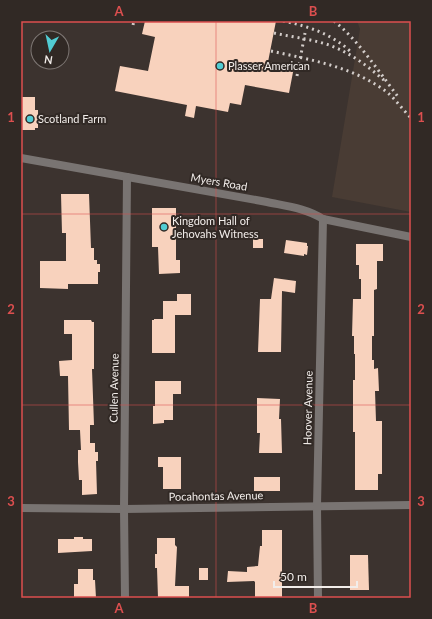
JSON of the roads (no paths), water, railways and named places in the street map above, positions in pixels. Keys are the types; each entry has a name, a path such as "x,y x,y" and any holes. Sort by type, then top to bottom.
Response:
{"street":[{"name":"Myers Road","path":"21,158 267,202 314,213 323,219 411,237"},
{"name":"Cullen Avenue","path":"125,598 124,509 127,177"},
{"name":"Hoover Avenue","path":"318,598 317,506 323,219"},
{"name":"Pocahontas Avenue","path":"21,508 124,509 411,505"}],"railway":[{"path":"133,25 134,21"},
{"path":"283,21 302,25 328,36 336,40 351,52"},
{"path":"334,21 360,47 399,98"},
{"path":"274,33 315,41 337,48 359,61 386,82"},
{"path":"297,76 305,33"},
{"path":"271,51 332,66 361,77 388,93 411,118"}],"place":[{"name":"Plasser American","path":"220,66"},
{"name":"Scotland Farm","path":"30,119"},
{"name":"Kingdom Hall of Jehovahs Witness","path":"164,227"}]}
